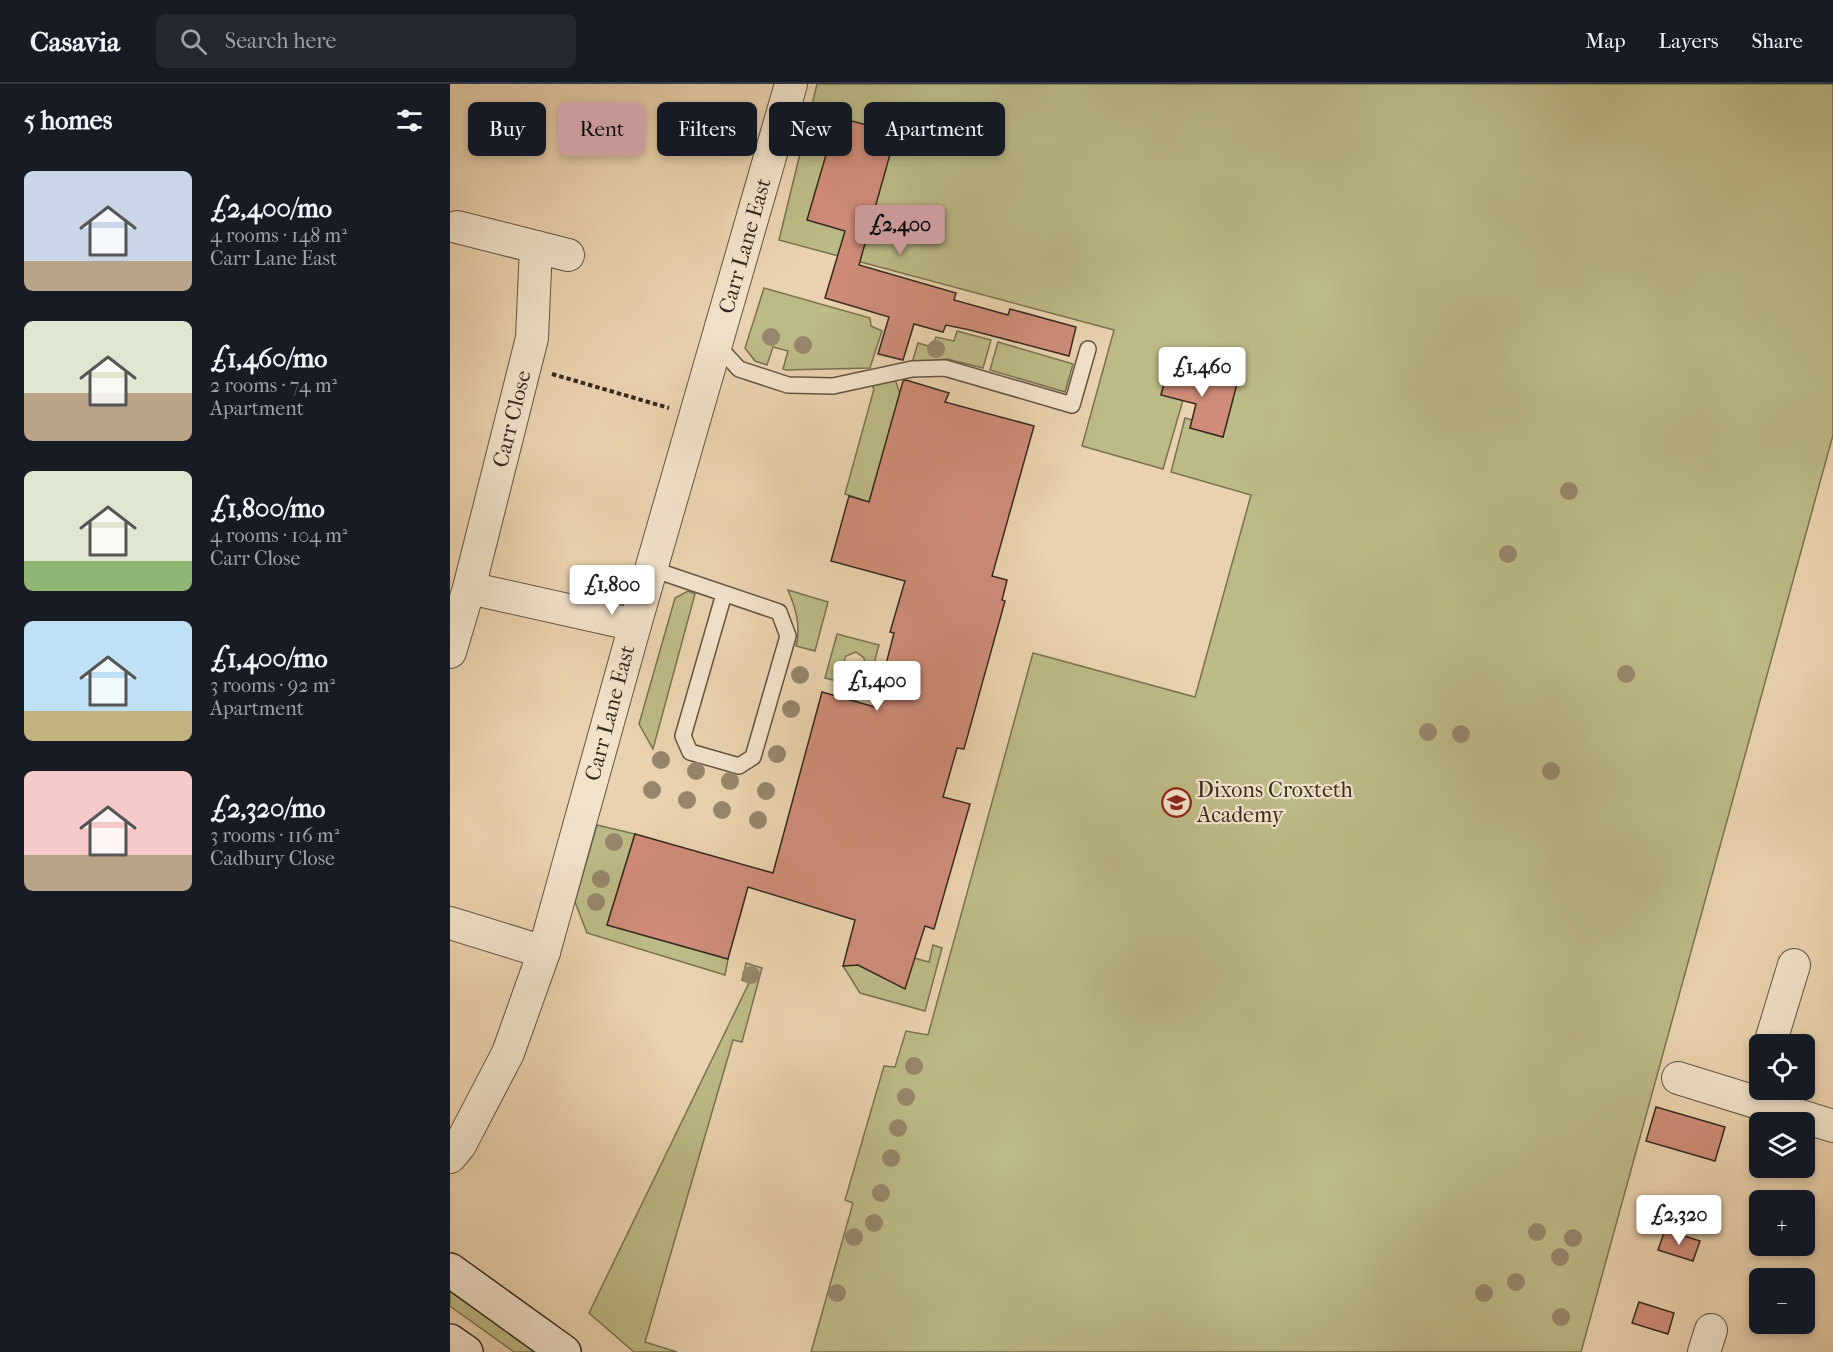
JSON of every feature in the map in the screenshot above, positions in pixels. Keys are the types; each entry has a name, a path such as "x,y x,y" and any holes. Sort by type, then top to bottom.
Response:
{"street":[{"name":"Carr Lane East","path":"450,1157 508,1053 544,952 651,568 791,84"},
{"path":"457,227 568,255"},
{"name":"Carr Close","path":"450,652 469,588 532,338 536,247"},
{"path":"469,588 635,625"},
{"path":"450,923 544,952"},
{"path":"1773,1034 1794,964"},
{"path":"1678,1078 1749,1089"},
{"path":"1777,1100 1833,1126"},
{"path":"450,1270 564,1352"},
{"path":"450,1341 466,1352"}],"lane":[{"path":"717,345 738,369 788,385 832,386 912,369 945,368 1072,405 1088,349"},
{"path":"651,568 779,612 788,636 753,757 740,766 690,752 683,736 724,594"}],"path":[{"path":"525,367 696,416"}],"shaded area":[{"name":"Dixons Croxteth Academy","path":"817,84 1833,84 1833,435 1581,1352 811,1352 853,1203 845,1200 884,1066 895,1067 906,1031 928,1035 1033,653 1195,697 1251,495 1171,472 1185,418 1192,420 1190,428 1223,437 1236,385 1169,366 1161,394 1183,400 1163,469 1082,446 1114,330 779,240 799,156 852,156 852,102 813,102"},
{"path":"764,288 870,318 871,326 882,331 870,368 786,370 783,369 788,351 773,347 767,365 755,361 745,348"},
{"path":"957,331 991,340 983,368 947,359 912,363 918,343 932,347 936,337 954,341"},
{"path":"998,342 1073,364 1065,392 990,370"},
{"path":"895,379 900,394 869,502 845,494 874,389 872,386"},
{"path":"788,590 828,602 815,651 796,646 797,618"},
{"path":"688,591 695,594 653,749 639,724 675,598"},
{"path":"837,634 879,645 867,689 825,678","holes":["856,652 864,658 865,664 862,671 852,674 844,666 846,656"]},
{"path":"597,825 635,834 607,925 728,959 725,975 587,933 575,902"},
{"path":"933,945 942,948 925,1011 860,993 843,966 858,965 905,988 914,958 929,962"},
{"path":"746,963 762,968 742,1042 733,1040 645,1342 677,1352 634,1352 589,1313 749,983 742,980"},
{"path":"450,1286 544,1352 514,1352 450,1306"}],"building":[{"path":"852,121 864,124 864,156 890,156 859,265 956,293 954,300 1008,315 1010,309 1076,327 1069,356 946,325 943,332 914,324 903,360 878,354 889,317 825,298 845,231 807,220 826,156 852,156"},
{"path":"1169,366 1237,384 1223,437 1190,428 1196,404 1161,395"},
{"path":"903,381 949,393 945,402 1034,426 992,576 1007,580 1002,600 1005,601 964,749 957,748 943,797 970,804 934,929 925,926 905,989 858,965 843,966 855,920 748,887 728,959 607,925 635,834 773,873 822,692 875,707 894,633 890,632 905,581 831,561 849,496 869,502"},
{"path":"1656,1107 1725,1127 1715,1161 1646,1141"},
{"path":"1665,1230 1700,1241 1693,1261 1658,1250"},
{"path":"1639,1302 1674,1313 1668,1334 1632,1323"}],"place":[{"name":"Dixons Croxteth Academy","path":"1176,803"}]}
